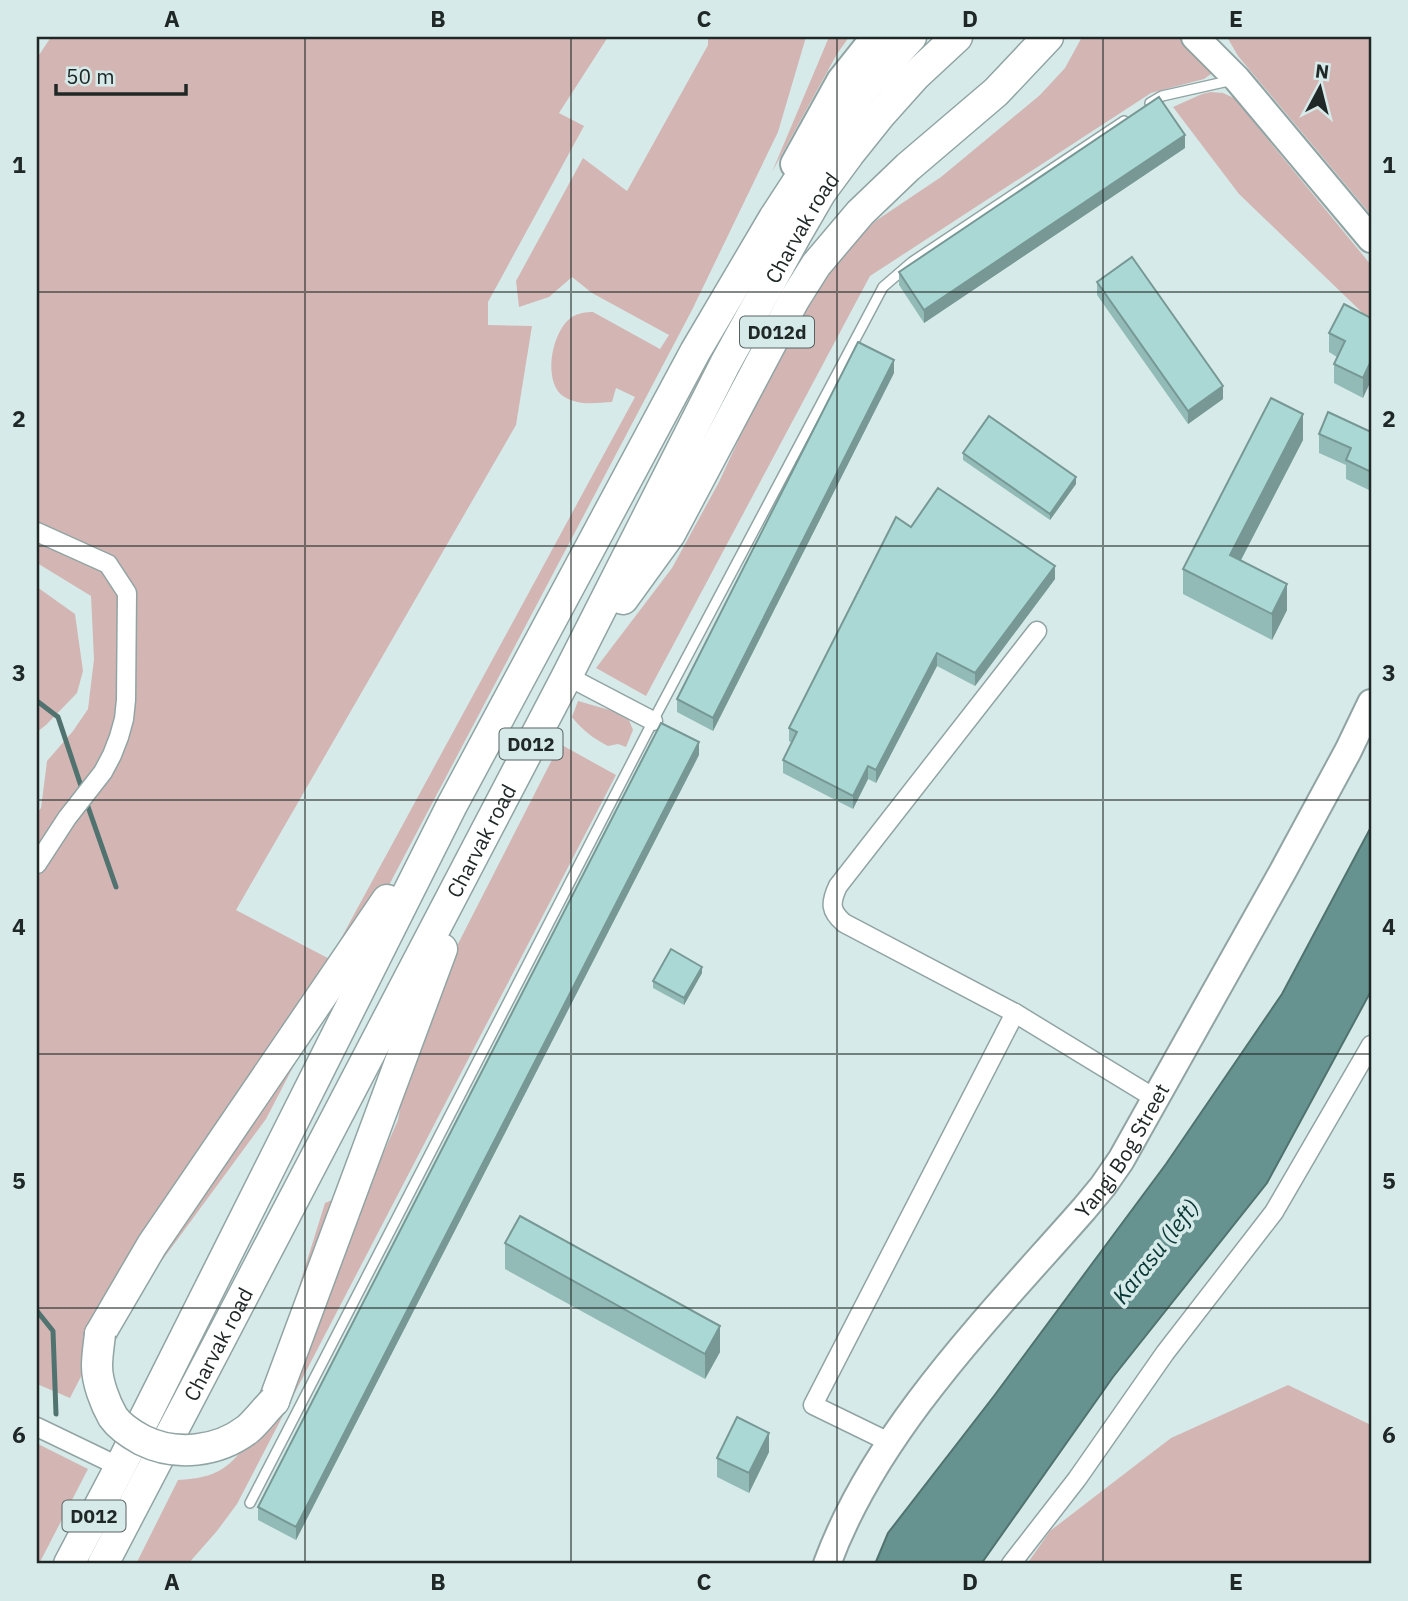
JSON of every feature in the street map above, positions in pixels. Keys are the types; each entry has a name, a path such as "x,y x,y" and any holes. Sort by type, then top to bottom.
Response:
{"highway":[{"name":"Charvak road","path":"69,1564 451,807 695,352 774,218 823,142 860,93 911,37"},
{"name":"Charvak road","path":"103,1564 567,676 725,365 796,235 821,192 881,114 915,76 957,37"},
{"name":"D012d","path":"567,676 670,534 781,324 817,265 860,214 908,167 996,92 1048,37"},
{"path":"451,807 152,1245 100,1334 97,1368 103,1393 115,1419 130,1434 172,1451 195,1450 225,1442 248,1428 274,1401 488,826"}],"main road":[{"name":"D012d","path":"695,352 827,104 841,81 876,37"},
{"path":"1195,37 1237,79 1371,239"},
{"path":"1215,37 1237,79"},
{"name":"Yangi Bog Street","path":"827,1564 847,1515 865,1482 931,1386 1103,1186 1121,1160 1348,751 1371,703"}],"street":[{"path":"37,532 108,564 127,593 124,719 112,755 103,772 67,818 37,864"},
{"path":"1037,631 838,886 832,906 836,916 844,923 1015,1013 1156,1099"},
{"path":"567,676 653,722"},
{"path":"891,1443 813,1405 1015,1013"},
{"path":"1011,1564 1077,1479 1165,1353 1274,1212 1371,1045"},
{"path":"37,1427 120,1467"}],"lane":[{"path":"1139,111 1162,96 1237,79"},
{"path":"250,1503 653,722 883,286 912,262 1128,118"}],"shaded area":[{"path":"51,37 608,37 559,113 584,126 488,302 488,325 532,326 516,425 236,910 345,967 266,1119 91,1357 70,1398 37,1384 37,813 41,808 47,761 88,709 94,659 91,596 37,563 37,58"},
{"path":"708,37 806,37 778,132 692,310 348,963 332,955 635,397 616,388 612,402 580,403 563,396 557,389 551,368 559,333 572,317 593,312 660,349 669,335 592,293 572,277 549,297 519,307 516,281 583,158 627,191 708,45"},
{"path":"829,37 849,37 772,172"},
{"path":"1082,37 1183,37 1211,74 1204,79 1151,93 870,276 646,696 596,668 672,568 719,482 769,374 798,322 844,252 877,220 941,177 1040,95 1065,68"},
{"path":"1227,37 1371,37 1371,215 1238,56"},
{"path":"1211,92 1234,98 1371,265 1371,321 1239,194 1173,107"},
{"path":"37,587 75,614 83,671 77,693 37,732"},
{"path":"578,701 627,715 633,730 626,747 618,744 608,746 580,726 572,717"},
{"path":"560,744 616,775 237,1504 188,1564 136,1564 178,1480 213,1474 237,1457 252,1437 325,1203 370,1177 379,1163 398,1120 415,1028"},
{"path":"1288,1385 1371,1425 1371,1564 1027,1564 1050,1531 1171,1438"},
{"path":"38,1444 88,1469 37,1564"}],"water":[{"name":"Karasu (left)","path":"1371,827 1371,991 1267,1183 1113,1377 981,1564 875,1564 888,1533 994,1396 1166,1164 1282,994"}],"building":[{"path":"1159,97 1185,135 924,310 899,272"},
{"path":"1132,257 1223,386 1188,411 1097,282"},
{"path":"1344,304 1371,318 1371,361 1363,378 1334,364 1345,341 1329,333"},
{"path":"858,342 894,360 713,718 677,699"},
{"path":"1271,398 1303,414 1230,555 1287,584 1272,614 1183,569"},
{"path":"1328,412 1371,432 1371,472 1346,460 1351,448 1319,434"},
{"path":"989,416 1076,477 1050,514 963,453"},
{"path":"938,488 1055,566 975,673 937,653 876,770 868,766 853,796 783,760 797,732 789,728 896,517 911,527"},
{"path":"661,723 699,742 296,1527 258,1507"},
{"path":"671,949 702,967 684,998 653,981"},
{"path":"520,1216 720,1326 705,1354 505,1243"},
{"path":"737,1417 769,1433 749,1473 717,1458"}],"waterway":[{"path":"37,701 58,717 83,792"},
{"path":"86,801 116,887"},
{"path":"37,1311 53,1331 56,1414"}]}
